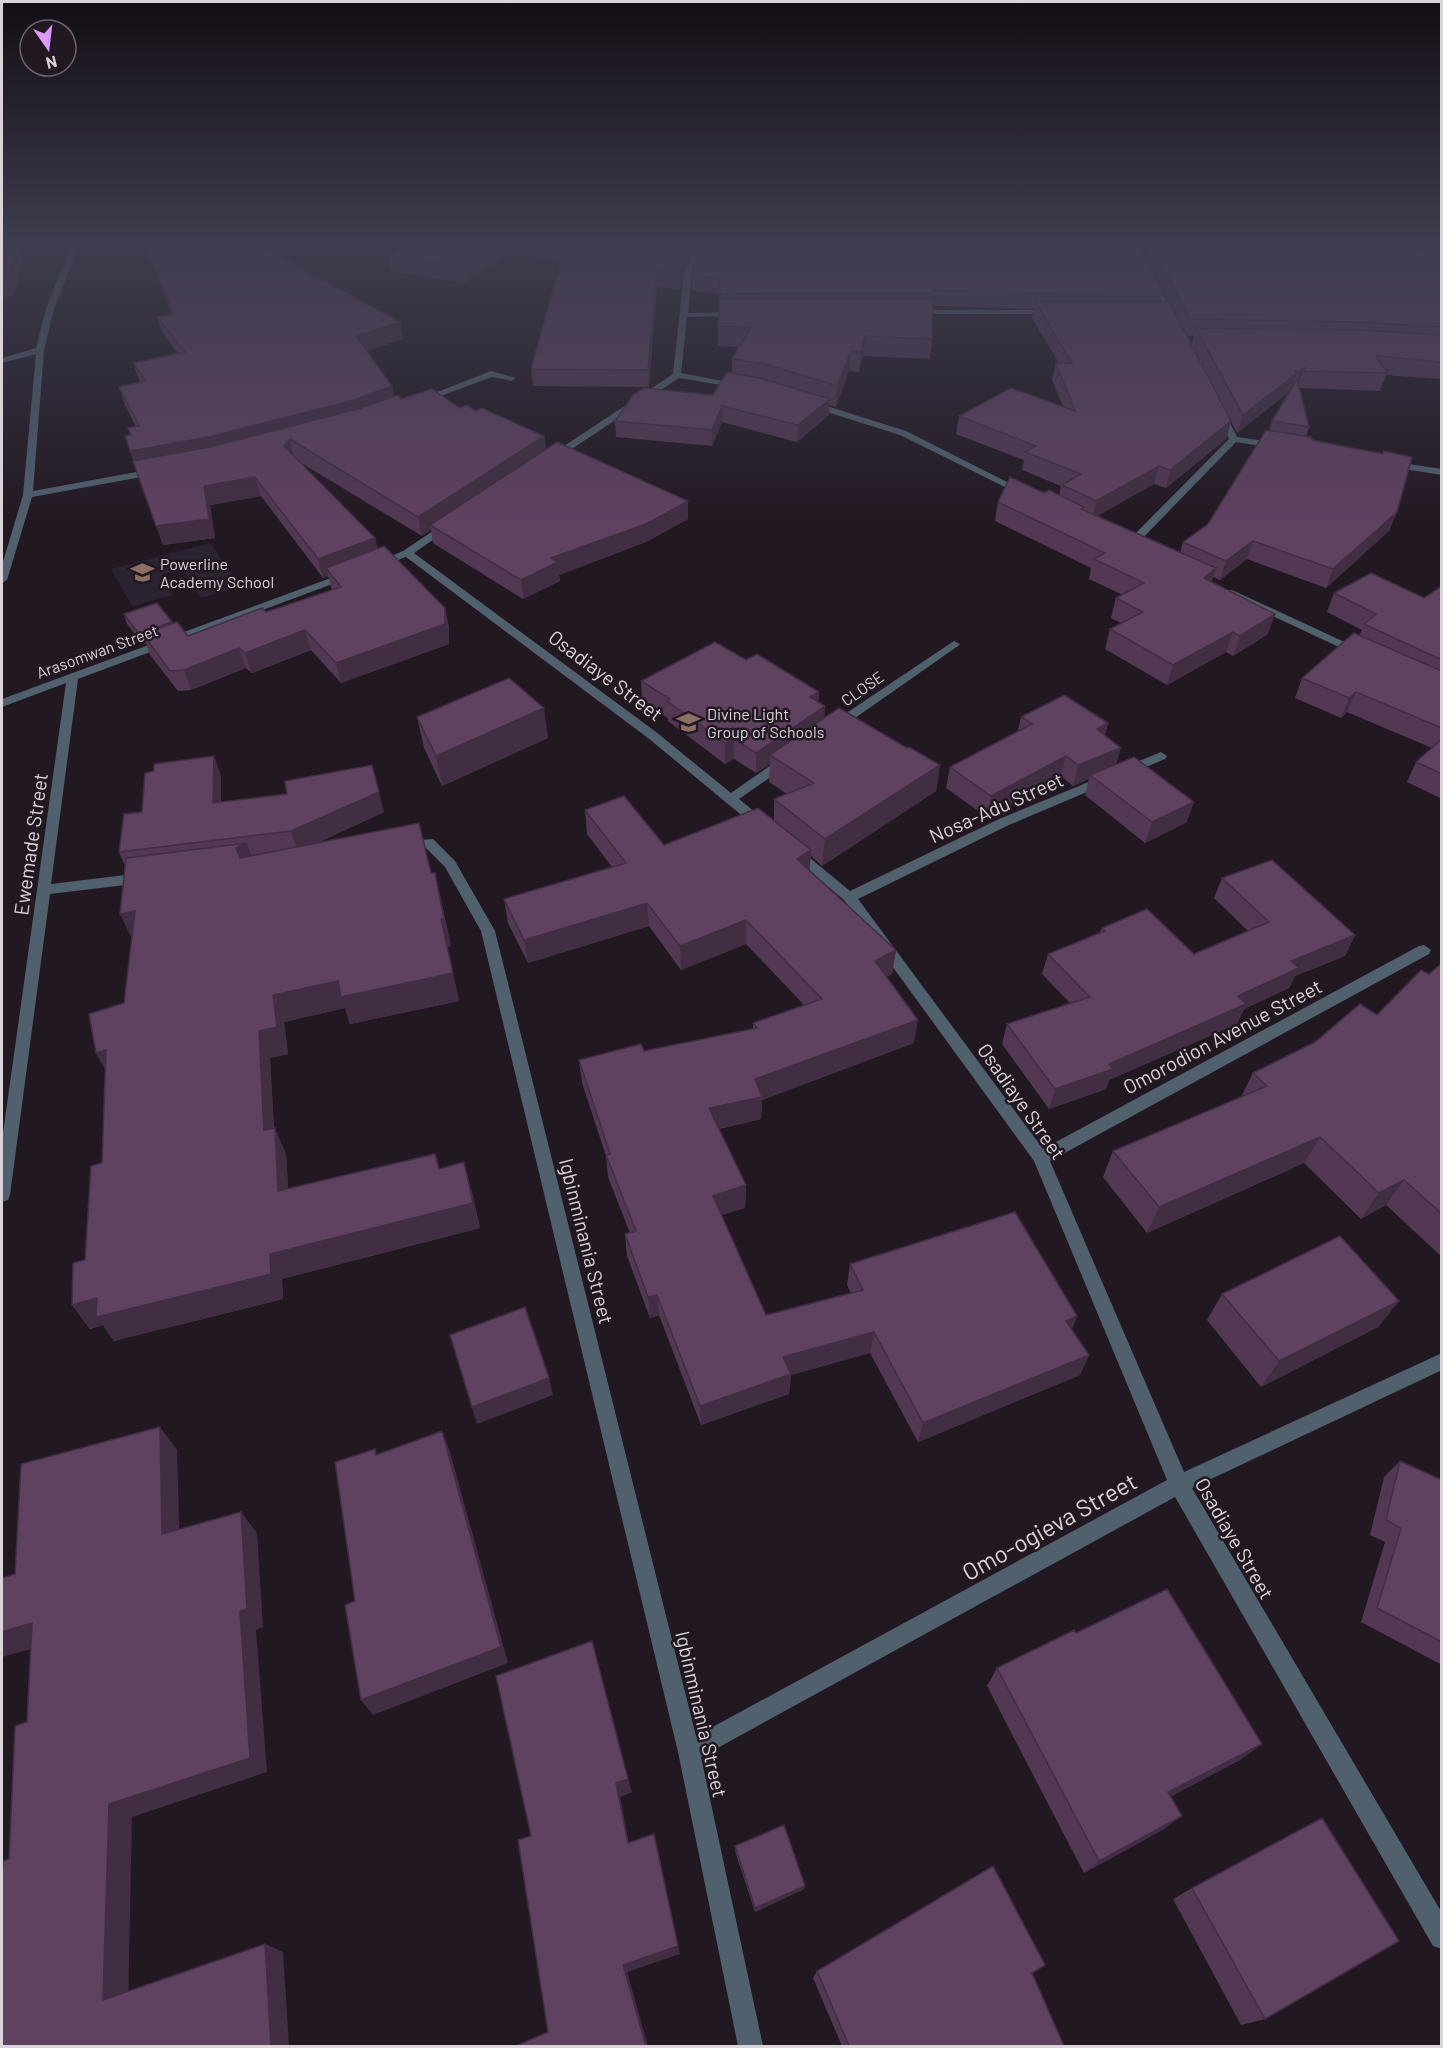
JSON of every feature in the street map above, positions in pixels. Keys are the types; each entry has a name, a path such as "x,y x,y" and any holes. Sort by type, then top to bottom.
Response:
{"street":[{"path":"2,580 28,495 40,350 44,336"},
{"path":"677,375 681,336"},
{"path":"2,360 40,350"},
{"path":"415,402 491,374 512,378"},
{"path":"547,461 677,375 751,387"},
{"path":"1215,400 1234,439"},
{"path":"802,401 903,433 1037,500"},
{"path":"1234,439 1292,448"},
{"path":"1130,545 1234,439"},
{"path":"1372,461 1442,472"},
{"path":"28,495 168,469"},
{"name":"Arasomwan Street","path":"2,703 407,553 457,520"},
{"path":"1120,540 1141,550"},
{"name":"Osadiaye Street","path":"407,553 652,735 849,897 1041,1158 1179,1484 1442,1937"},
{"path":"1227,590 1366,656"},
{"name":"CLOSE","path":"828,732 954,644"},
{"name":"Ewemade Street","path":"2,1195 73,676"},
{"path":"730,799 798,752"},
{"name":"Nosa-Adu Street","path":"849,897 1004,822 1161,756"},
{"name":"Igbinminania Street","path":"381,847 428,842 450,864 488,931 689,1752 750,2046"},
{"path":"44,890 160,875"},
{"name":"Omorodion Avenue Street","path":"1041,1158 1424,950"},
{"name":"Omo-ogieva Street","path":"689,1752 1179,1484 1442,1361"}],"shaded area":[{"name":"Powerline Academy School","path":"210,543 241,587 201,598 182,569 161,575 173,595 132,606 111,569"}],"building":[{"path":"172,336 357,336 392,386 354,400 209,437 130,451 125,436 131,435 128,428 139,426 119,387 146,381 133,363 185,352"},
{"path":"540,336 651,336 648,370 531,369"},
{"path":"746,336 932,336 932,339 865,336 861,352 851,351 837,386 765,364 732,359"},
{"path":"1056,336 1187,336 1231,421 1170,470 1159,466 1096,501 1062,485 1081,474 1025,452 1036,446 959,416 1011,388 1075,411 1056,363 1072,363"},
{"path":"1200,336 1442,336 1442,362 1376,356 1387,373 1303,371 1305,367 1300,371 1295,371 1296,374 1243,415"},
{"path":"727,372 760,378 830,399 798,425 722,406 712,430 615,421 633,395 644,388 713,395"},
{"path":"1297,379 1309,427 1272,421"},
{"path":"432,389 460,408 467,405 476,411 482,408 544,436 418,517 290,439 284,446 375,538 318,559 255,477 204,486 209,519 156,526 133,461 210,447 361,408 398,395 401,399"},
{"path":"1266,430 1311,437 1312,440 1383,454 1384,451 1412,457 1397,512 1333,569 1253,541 1226,561 1183,542 1208,524"},
{"path":"557,442 688,501 646,524 551,558 558,562 521,580 430,525"},
{"path":"1010,477 1044,493 1049,490 1084,507 1081,509 1216,568 1204,578 1275,614 1240,636 1233,632 1173,665 1110,629 1143,612 1116,598 1144,583 1094,559 1105,553 998,502"},
{"path":"384,546 445,608 445,624 336,663 305,630 245,653 239,648 184,670 170,671 143,634 177,622 188,636 262,608 266,612 341,587 326,568"},
{"path":"1371,573 1424,598 1442,586 1442,660 1364,624 1376,614 1334,593"},
{"path":"157,603 172,622 139,634 124,614"},
{"path":"1354,633 1442,671 1442,728 1356,692 1349,698 1302,678"},
{"path":"715,642 746,660 757,654 819,692 810,697 825,706 756,753 734,739 725,743 667,701 670,699 641,681"},
{"path":"509,678 544,708 436,756 417,717"},
{"path":"1064,695 1108,723 1097,729 1121,748 1078,765 1066,756 991,796 950,767 1032,724 1021,717"},
{"path":"839,708 940,765 825,839 774,799 814,783 770,755"},
{"path":"1442,739 1442,774 1416,762"},
{"path":"214,756 213,803 287,794 285,781 372,765 379,792 291,831 119,852 124,814 142,812 145,773 154,771 154,764"},
{"path":"1134,757 1194,802 1152,822 1090,775"},
{"path":"624,796 664,845 758,808 811,850 797,859 896,950 875,961 918,1020 755,1079 762,1097 709,1108 746,1185 713,1196 766,1315 863,1290 850,1264 1015,1212 1077,1316 1066,1321 1089,1355 923,1423 874,1332 783,1357 791,1374 700,1406 657,1295 648,1297 625,1234 636,1231 606,1155 610,1154 579,1060 641,1044 644,1051 757,1028 753,1023 822,999 746,920 680,946 647,903 524,940 504,899 626,863 585,810"},
{"path":"419,823 431,873 435,873 444,919 441,919 453,973 341,997 338,981 273,995 277,1027 259,1031 264,1130 275,1128 278,1191 435,1154 439,1169 464,1162 473,1203 270,1254 271,1274 96,1317 97,1298 72,1305 73,1263 85,1260 91,1166 102,1163 106,1050 96,1053 89,1014 124,1003 135,911 120,914 126,858 247,843 236,848 240,858"},
{"path":"1272,860 1355,935 1291,961 1299,968 1238,996 1246,1004 1109,1064 1113,1069 1055,1089 1007,1024 1090,997 1048,954 1105,931 1102,928 1147,909 1194,954 1269,922 1222,878"},
{"path":"1442,963 1442,1214 1404,1180 1379,1193 1320,1137 1159,1207 1113,1151 1267,1086 1253,1073 1315,1042 1360,1004 1377,1015 1421,970 1429,974"},
{"path":"1340,1236 1399,1301 1279,1361 1222,1294"},
{"path":"525,1307 549,1378 472,1407 450,1335"},
{"path":"160,1427 162,1534 241,1512 247,1609 240,1611 250,1758 109,1804 103,2000 265,1944 271,2046 2,2046 3,1861 9,1859 15,1726 27,1722 32,1623 2,1632 2,1578 15,1574 21,1464"},
{"path":"442,1431 501,1647 361,1700 345,1605 355,1601 335,1462 375,1449 376,1455"},
{"path":"1400,1461 1442,1480 1442,1642 1377,1608 1401,1528 1386,1520"},
{"path":"1167,1589 1262,1744 1168,1792 1182,1816 1099,1861 997,1668 1074,1630 1076,1633"},
{"path":"592,1641 628,1779 616,1783 628,1843 654,1834 678,1946 623,1965 646,2046 516,2046 548,2032 518,1840 531,1836 496,1676"},
{"path":"1322,1818 1399,1941 1265,2019 1192,1888"},
{"path":"784,1825 805,1886 755,1908 735,1846"},
{"path":"993,1866 1045,1965 1032,1973 1064,2046 849,2046 817,1971"}],"place":[{"name":"Powerline Academy School","path":"142,572"},
{"name":"Divine Light Group of Schools","path":"689,722"}]}
